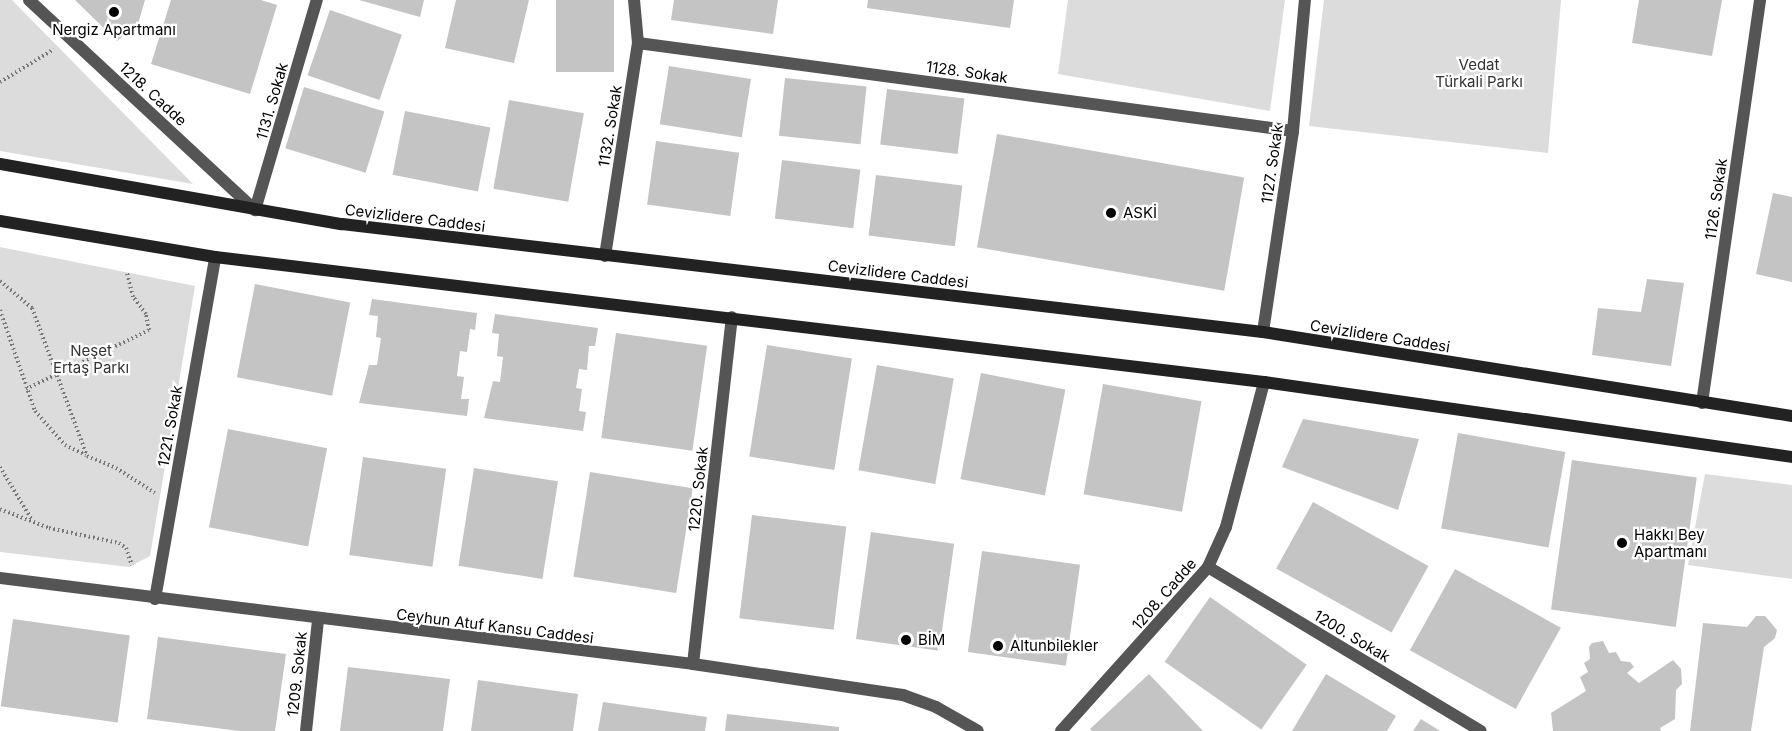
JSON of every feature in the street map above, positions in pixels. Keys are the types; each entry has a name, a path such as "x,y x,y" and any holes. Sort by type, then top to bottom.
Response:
{"main road":[{"name":"Cevizlidere Caddesi","path":"0,164 255,210 605,256 1263,332 1792,416"},
{"path":"0,221 215,257 732,316 1264,382 1792,457"}],"street":[{"name":"1218. Cadde","path":"29,0 255,210"},
{"name":"1131. Sokak","path":"255,210 317,0"},
{"name":"1132. Sokak","path":"605,256 638,43 634,0"},
{"name":"1127. Sokak","path":"1263,332 1293,131 1305,0"},
{"name":"1126. Sokak","path":"1702,403 1760,0"},
{"name":"1128. Sokak","path":"638,43 1293,131"},
{"name":"1221. Sokak","path":"155,599 215,257"},
{"name":"1220. Sokak","path":"693,664 732,316"},
{"name":"1208. Cadde","path":"1061,731 1208,567 1226,527 1264,382"},
{"name":"1200. Sokak","path":"1208,567 1482,731"},
{"name":"Ceyhun Atuf Kansu Caddesi","path":"0,578 318,620 693,664 903,695 936,707 978,731"},
{"name":"1209. Sokak","path":"306,731 318,620"}],"path":[{"path":"0,82 69,36"},
{"path":"26,389 149,330 146,314 133,297 127,273"},
{"path":"0,281 32,308 87,456"},
{"path":"0,310 35,411 60,440 160,496"},
{"path":"0,467 33,521"},
{"path":"0,509 33,521 119,543 126,548 132,565"}],"green space":[{"path":"0,0 12,0 193,184 0,151"},
{"path":"1068,0 1285,0 1270,111 1058,74"},
{"name":"Vedat Türkali Parkı","path":"1324,0 1561,0 1548,153 1309,126"},
{"name":"Neşet Ertaş Parkı","path":"0,247 195,286 150,556 129,567 0,552"},
{"path":"1705,474 1792,485 1792,579 1688,565"}],"building":[{"name":"Nergiz Apartmanı","path":"75,0 145,0 138,24 117,41"},
{"path":"171,0 261,0 277,5 250,94 151,64"},
{"path":"359,0 424,0 420,17"},
{"path":"456,0 529,0 514,63 445,48"},
{"path":"556,0 614,0 614,72 556,72"},
{"path":"674,0 778,0 773,34 671,20"},
{"path":"868,0 1014,0 1010,28 867,8"},
{"path":"1639,0 1722,0 1712,56 1632,43"},
{"path":"330,10 402,35 379,100 308,75"},
{"path":"669,66 751,79 742,137 660,124"},
{"path":"785,78 867,87 860,144 779,136"},
{"path":"304,87 384,112 366,173 285,148"},
{"path":"887,89 964,99 958,154 880,145"},
{"path":"509,100 584,113 568,202 493,189"},
{"path":"405,111 490,128 478,191 393,175"},
{"name":"ASKİ","path":"997,134 1244,178 1224,291 977,247"},
{"path":"656,141 739,153 730,216 647,204"},
{"path":"782,160 860,170 853,228 775,219"},
{"path":"876,175 962,186 955,246 869,236"},
{"path":"1773,193 1792,197 1792,282 1756,274"},
{"path":"1647,279 1684,283 1671,366 1592,355 1598,308 1641,312"},
{"path":"255,284 350,303 332,396 237,377"},
{"path":"372,299 477,313 475,330 470,329 467,352 460,351 457,376 464,377 461,399 469,399 467,416 359,403 369,365 377,365 381,338 376,337 378,316 369,315"},
{"path":"495,314 598,328 595,346 589,346 587,370 579,369 576,388 582,389 579,411 586,412 583,431 484,418 493,381 500,382 503,357 497,356 499,334 492,333"},
{"path":"616,333 707,346 692,451 601,438"},
{"path":"767,345 852,358 834,470 749,457"},
{"path":"877,365 954,379 935,484 858,470"},
{"path":"981,373 1065,389 1045,495 960,479"},
{"path":"1103,384 1201,401 1182,512 1084,494"},
{"path":"1303,419 1419,439 1398,510 1282,467"},
{"path":"228,429 327,448 308,546 209,527"},
{"path":"1458,433 1565,452 1549,547 1441,529"},
{"path":"363,457 446,469 432,567 349,555"},
{"name":"Hakkı Bey Apartmanı","path":"1572,460 1697,478 1676,627 1551,610"},
{"path":"474,468 558,481 542,579 459,566"},
{"path":"590,472 693,488 676,593 573,577"},
{"path":"1313,502 1428,566 1392,632 1276,568"},
{"path":"752,515 846,527 834,630 739,618"},
{"path":"871,532 954,544 939,651 856,639"},
{"path":"982,551 1080,565 1066,666 968,652"},
{"path":"1455,569 1561,628 1516,709 1410,650"},
{"path":"1210,597 1307,665 1261,729 1165,662"},
{"path":"1756,616 1765,616 1777,630 1775,638 1764,647 1751,731 1690,731 1703,623 1747,627"},
{"path":"13,619 130,635 118,723 1,706"},
{"path":"158,637 286,654 275,731 239,731 147,719"},
{"path":"1603,641 1609,653 1616,652 1621,661 1630,662 1634,667 1627,673 1639,683 1673,660 1681,669 1682,684 1676,690 1675,719 1660,728 1661,731 1553,731 1551,713 1586,691 1580,677 1588,672 1584,663 1590,659 1589,647 1592,643"},
{"path":"348,667 450,679 443,731 340,731"},
{"path":"1149,674 1203,731 1092,731 1090,729"},
{"path":"1326,674 1396,716 1387,731 1292,731"},
{"path":"478,680 578,694 573,731 471,731"},
{"path":"603,702 707,717 705,731 598,731"},
{"path":"727,714 839,727 839,731 725,731"},
{"path":"1421,719 1440,731 1413,731"}],"place":[{"name":"Nergiz Apartmanı","path":"114,12"},
{"name":"ASKİ","path":"1111,213"},
{"name":"Hakkı Bey Apartmanı","path":"1622,543"},
{"name":"BİM","path":"906,640"},
{"name":"Altunbilekler","path":"998,646"}]}
